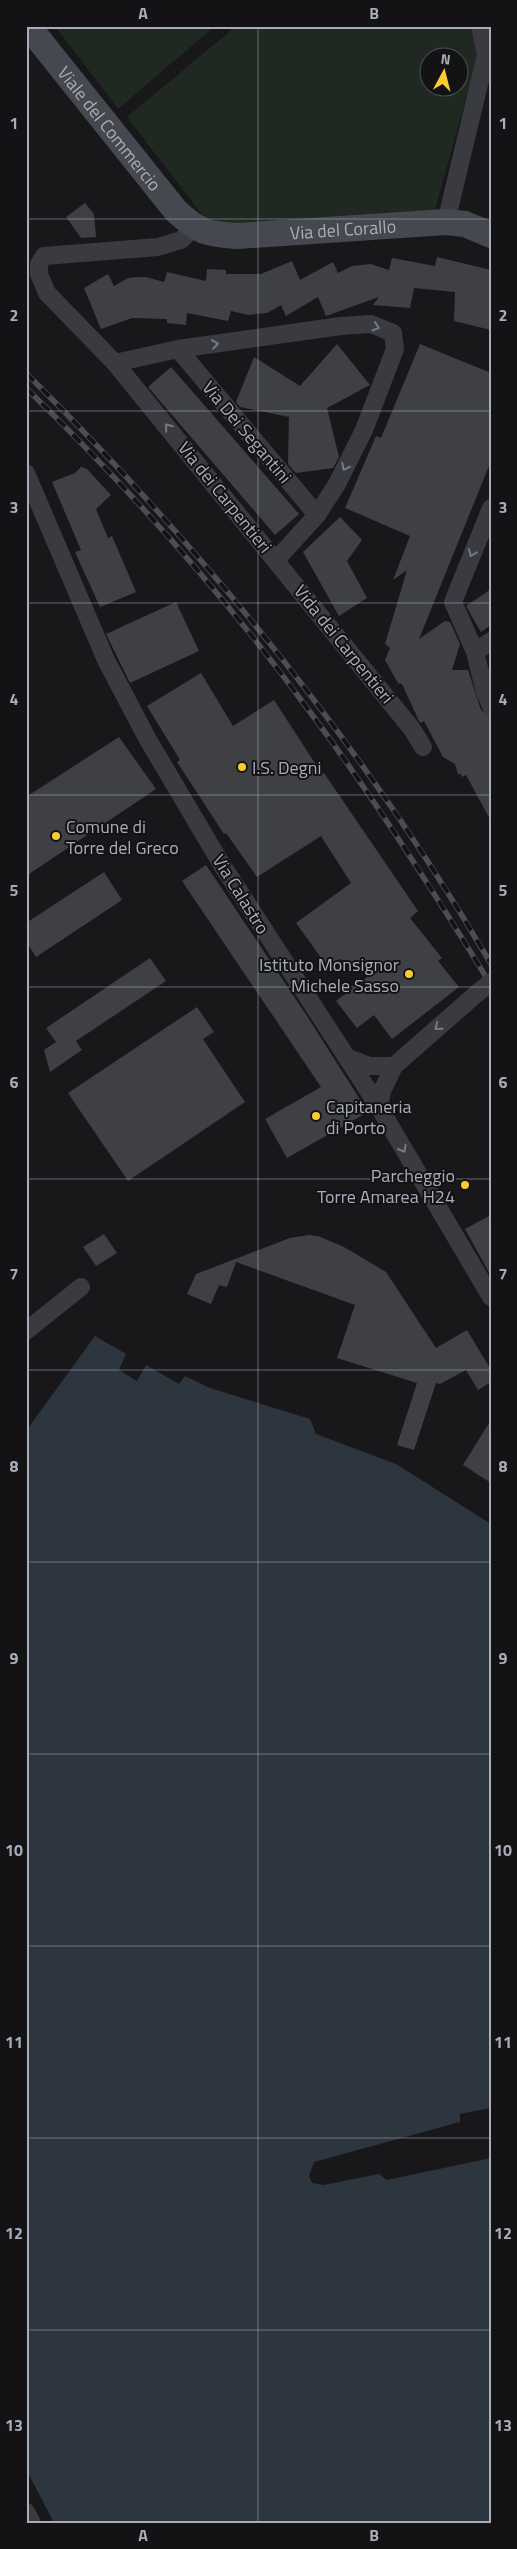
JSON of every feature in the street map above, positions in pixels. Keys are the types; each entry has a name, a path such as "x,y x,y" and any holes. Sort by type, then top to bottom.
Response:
{"street":[{"name":"Viale del Commercio","path":"28,26 176,211 194,228"},
{"path":"446,222 486,55 480,26"},
{"name":"Via del Corallo","path":"194,228 214,235 237,236 446,222 464,224 491,235"},
{"name":"Via dei Carpentieri","path":"116,362 178,349 371,324 393,334 395,348 364,430 337,484 317,515 276,560 116,362 47,293 39,274 38,264 44,256 158,247 181,240 194,228"},
{"name":"Via Dei Segantini","path":"178,349 317,515"},
{"name":"Via Calastro","path":"26,473 106,660 147,738 222,865 379,1107 491,1298"},
{"path":"491,508 452,602 475,652 485,692 491,706"},
{"name":"Vida dei Carpentieri","path":"276,560 412,729 423,747"},
{"path":"475,652 491,641"},
{"path":"379,1107 382,1091 394,1066 491,982"},
{"path":"348,1058 369,1066 394,1066"},
{"path":"26,1331 81,1287"},
{"path":"26,2512 32,2523"}],"shaded area":[{"path":"55,26 215,26 118,109"},
{"path":"236,26 472,26 479,49 470,84 470,48 420,48 420,98 466,98 435,210 233,226 206,220 127,117"},
{"path":"95,1336 126,1354 119,1370 137,1381 146,1365 179,1384 185,1376 210,1388 310,1419 316,1434 396,1464 491,1524 491,2108 460,2114 460,2122 314,2162 309,2176 312,2183 323,2185 379,2174 387,2180 491,2158 491,2523 54,2523 26,2469 26,1431"}],"building":[{"path":"85,203 94,214 96,237 81,238 66,217"},
{"path":"437,257 491,270 491,330 454,321 455,292 414,288 410,308 373,305 379,297 326,316 318,297 286,316 281,305 267,313 248,315 231,311 228,321 187,313 186,325 167,323 167,319 132,318 101,329 84,288 108,274 114,286 128,278 136,277 146,277 164,282 167,272 206,281 207,269 226,270 226,274 261,274 292,261 300,280 333,262 338,273 352,266 371,264 389,270 392,258 435,266"},
{"path":"337,344 370,385 327,408 339,457 333,468 296,473 288,464 289,417 240,407 236,402 254,357 300,386"},
{"path":"420,344 491,373 491,461 419,639 445,621 450,622 460,644 452,670 468,670 481,710 491,716 491,821 466,775 462,777 461,774 458,774 455,764 443,757 424,721 421,723 419,721 402,684 398,683 385,660 390,648 385,644 407,570 393,580 410,536 345,508 376,436 381,438"},
{"path":"171,367 299,514 275,535 148,387"},
{"path":"81,467 87,469 111,495 96,509 108,538 112,536 136,592 100,607 75,552 81,550 52,482 75,473"},
{"path":"340,517 362,540 347,561 367,598 339,616 303,552"},
{"path":"491,589 491,625 481,632 466,606"},
{"path":"176,602 199,651 130,683 106,634"},
{"path":"201,673 233,726 274,700 322,774 324,773 418,911 410,918 442,958 438,961 459,987 392,1039 374,1015 357,1028 336,1001 375,971 339,959 327,966 296,923 351,883 321,836 257,877 226,833 224,834 177,762 180,760 147,706"},
{"name":"Comune di Torre del Greco","path":"119,737 156,789 26,876 26,797"},
{"path":"206,865 307,1016 368,1112 287,1158 265,1119 321,1087 182,881"},
{"path":"104,872 122,900 36,957 26,941 26,923"},
{"path":"150,958 166,981 76,1041 82,1050 50,1072 44,1050 56,1042 46,1028"},
{"path":"197,1007 214,1032 203,1039 245,1102 128,1181 68,1093"},
{"path":"491,1215 491,1276 465,1229"},
{"path":"104,1234 117,1253 96,1266 83,1247"},
{"path":"309,1235 318,1236 344,1247 386,1272 436,1348 467,1330 491,1370 491,1382 478,1390 466,1370 440,1384 436,1383 414,1450 397,1445 417,1383 337,1358 355,1305 236,1262 227,1287 219,1285 211,1304 187,1294 196,1274 290,1238"},
{"path":"491,1420 491,1483 463,1465"}],"railway":[{"path":"26,373 156,509 278,653 390,805 442,883 491,964"},
{"path":"26,388 102,464 175,544 278,669 381,812 491,985"}],"place":[{"name":"I.S. Degni","path":"242,767"},
{"name":"Comune di Torre del Greco","path":"56,836"},
{"name":"Istituto Monsignor Michele Sasso","path":"409,974"},
{"name":"Capitaneria di Porto","path":"316,1116"},
{"name":"Parcheggio Torre Amarea H24","path":"465,1185"}]}
